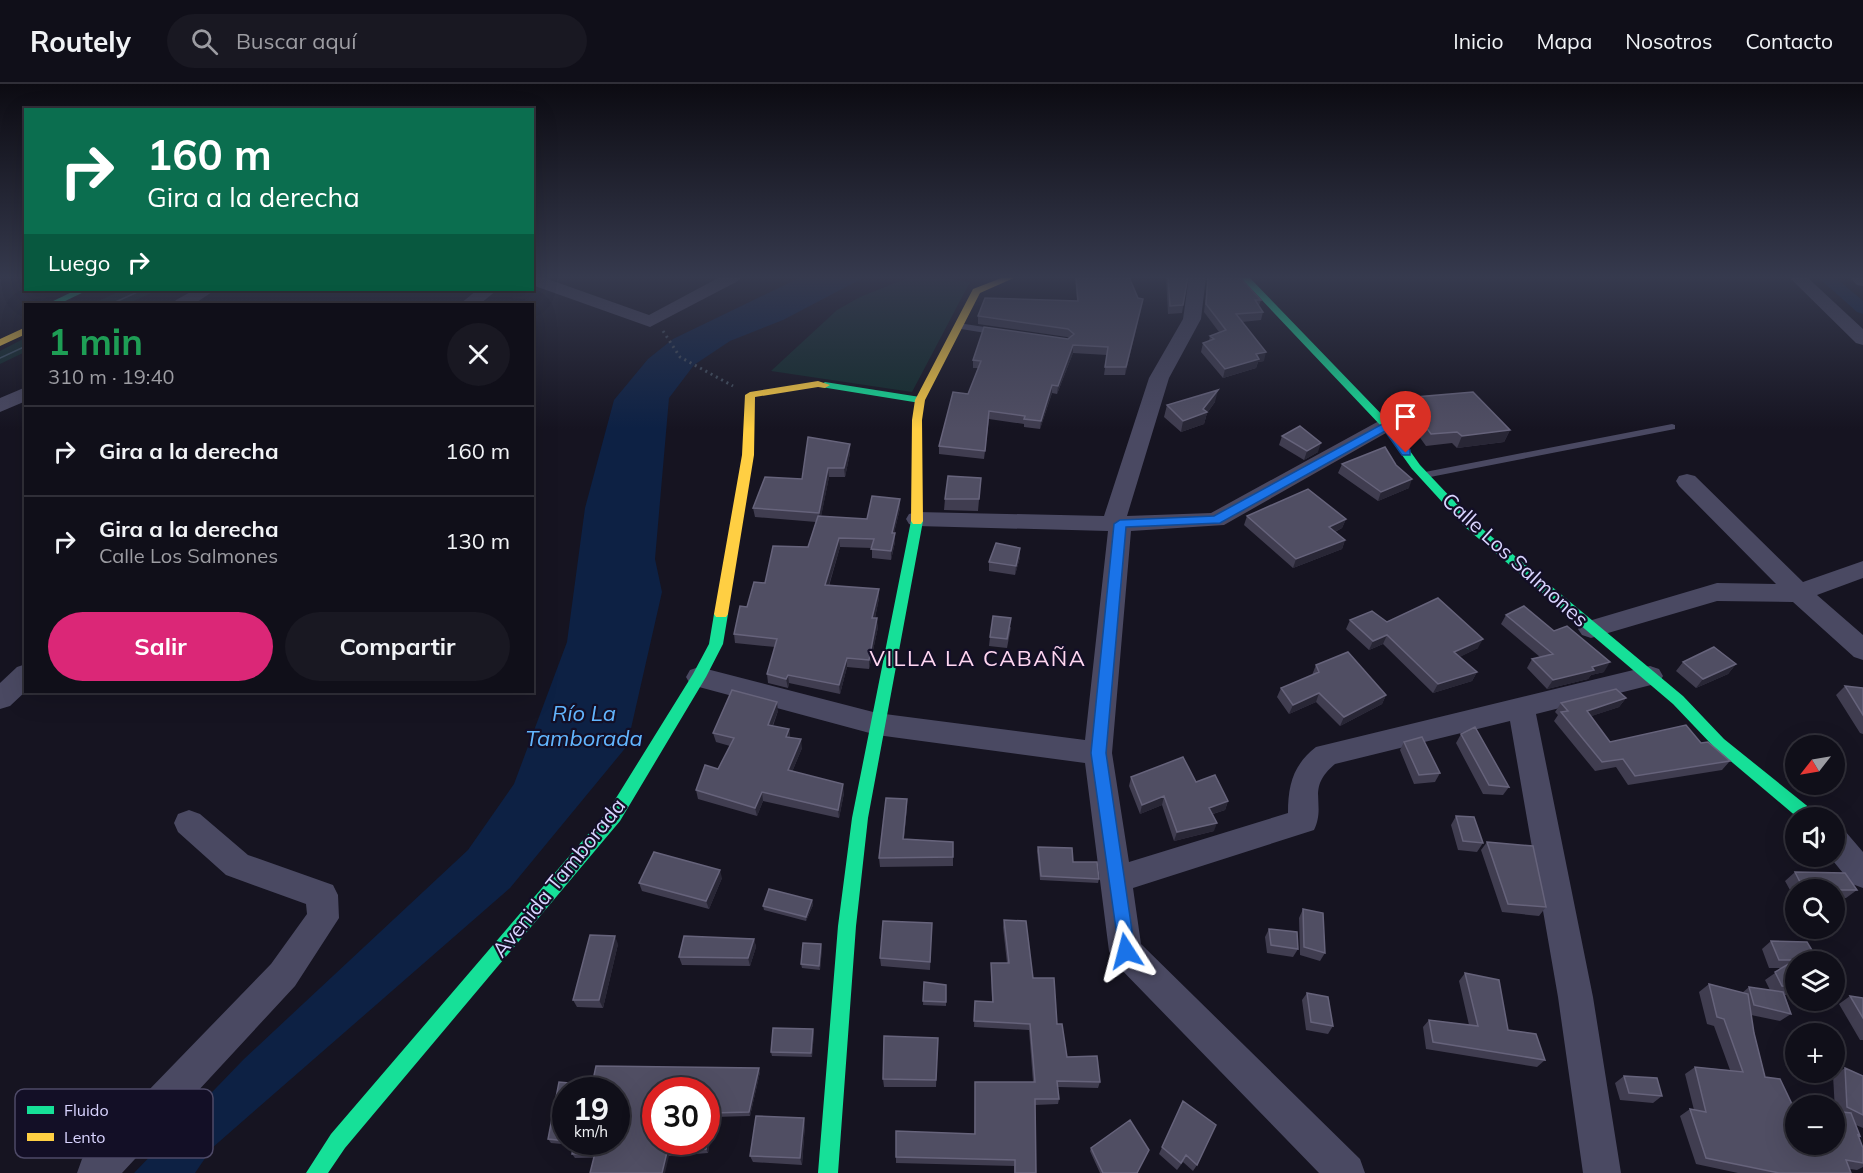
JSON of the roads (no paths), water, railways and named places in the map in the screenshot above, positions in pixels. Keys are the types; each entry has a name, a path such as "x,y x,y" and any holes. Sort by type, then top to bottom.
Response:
{"main road":[{"path":"828,1173 847,926 860,818 918,519 917,420 920,400 957,328"},
{"name":"Calle Los Salmones","path":"1293,328 1386,425 1425,475 1469,524 1678,700 1719,743 1797,807"},
{"path":"0,343 24,331"},
{"name":"Avenida Tamborada","path":"316,1173 338,1140 614,816 699,677 716,644 748,455 750,395 818,384 920,400"}],"street":[{"path":"1188,328 1159,378 1117,523 1098,753 1126,951 1346,1173"},
{"path":"1851,328 1863,339"},
{"path":"0,406 24,394"},
{"path":"918,519 1117,523 1216,520 1386,425"},
{"path":"1687,481 1800,593 1863,650"},
{"path":"1591,629 1717,592 1800,593 1863,569"},
{"path":"0,699 24,676"},
{"path":"1115,879 1303,821 1303,779 1312,765 1326,755 1650,676"},
{"path":"699,677 877,724 1098,753"},
{"path":"1521,706 1566,944 1593,1103 1602,1173"},
{"path":"175,1089 282,975 323,918 322,895 237,866 189,823"},
{"path":"1845,853 1863,874"},
{"path":"96,1173 110,1158"}],"lane":[{"path":"970,328 1012,334"},
{"path":"1425,475 1672,427"}],"water":[{"name":"Río La Tamborada","path":"696,328 763,328 730,341 694,365 669,398 655,559 662,592 627,746 510,888 213,1147 213,1091 244,1059 468,850 514,784 567,642 585,508 614,400 648,359 673,339"},
{"name":"Río La Tamborada","path":"148,1158 205,1158 195,1173 134,1173"}],"tram line":[{"path":"0,358 24,347"}],"district":[{"name":"VILLA LA CABAÑA","path":"978,658"}]}
